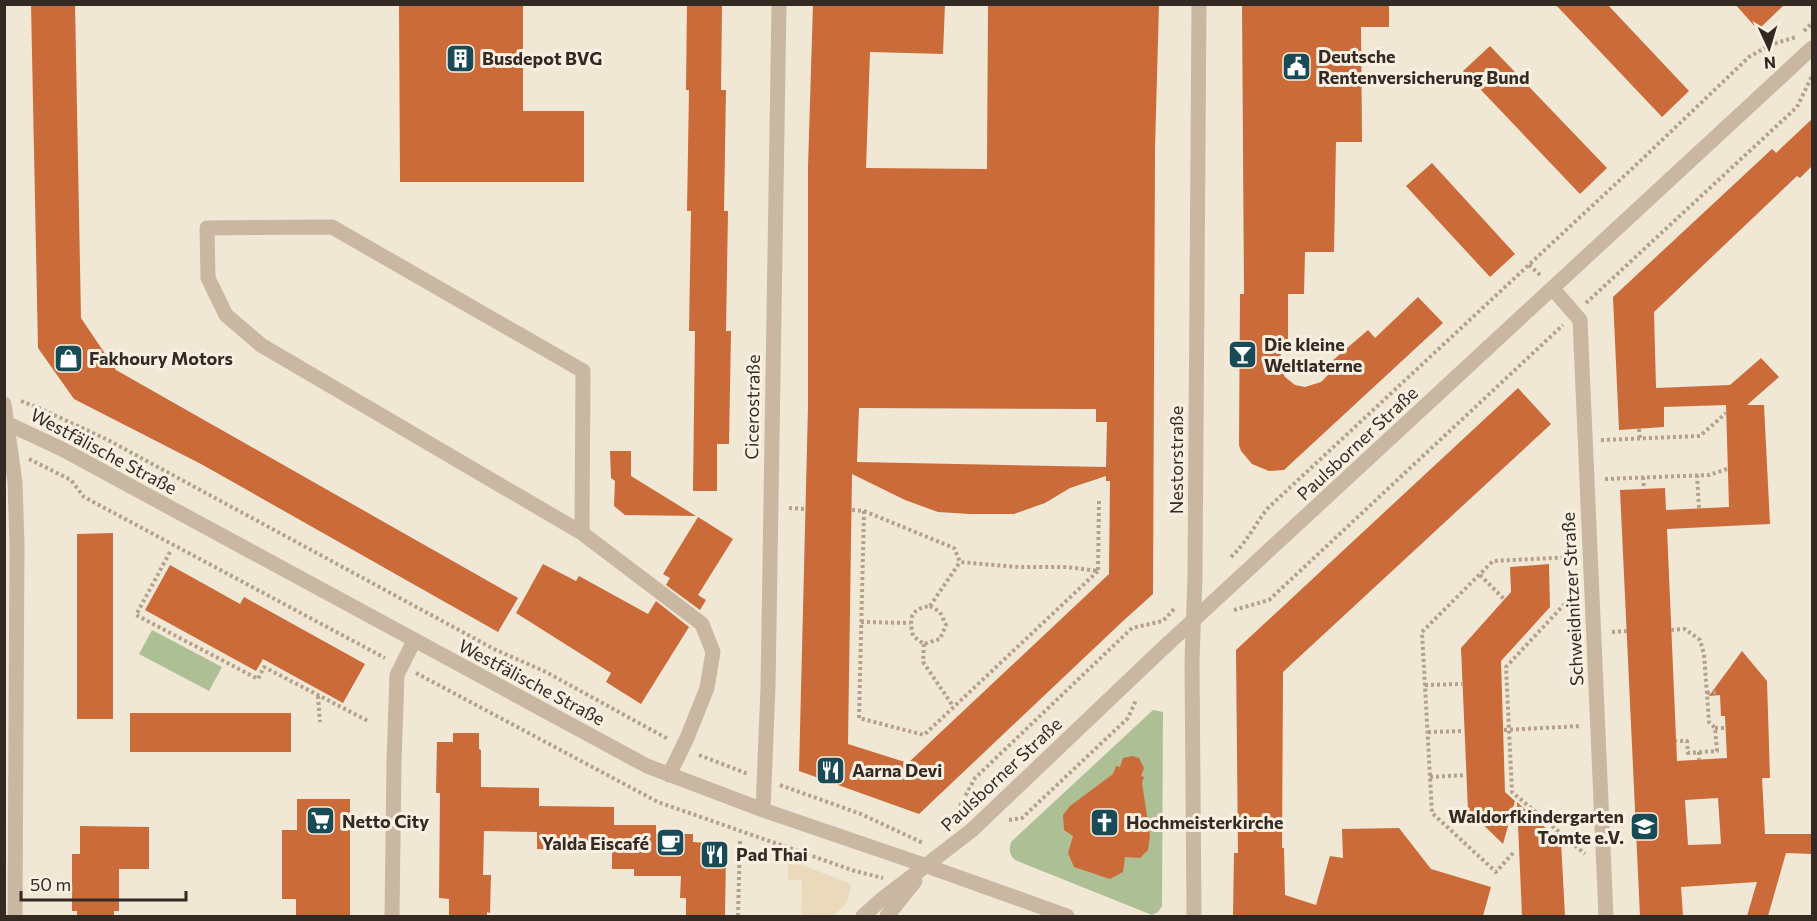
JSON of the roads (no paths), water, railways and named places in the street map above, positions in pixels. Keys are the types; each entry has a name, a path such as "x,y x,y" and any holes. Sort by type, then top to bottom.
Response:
{"street":[{"name":"Cicerostraße","path":"763,810 768,687 780,4"},
{"name":"Nestorstraße","path":"1194,916 1193,621 1200,4"},
{"name":"Paulsborner Straße","path":"863,916 972,830 1193,621 1812,48"},
{"path":"582,533 583,372 332,227 207,228 208,278 226,315 261,345 582,533 702,624 713,652 707,688 669,775"},
{"name":"Schweidnitzer Straße","path":"1553,289 1580,320 1606,916"},
{"path":"9,401 6,422 15,482 18,544 11,785 15,916"},
{"name":"Westfälische Straße","path":"6,422 62,449 647,766 763,810 1067,916"},
{"path":"392,916 397,675 414,641"},
{"name":"Paulsborner Straße","path":"887,916 927,866"}],"place":[{"name":"Busdepot BVG","path":"461,58"},
{"name":"Deutsche Rentenversicherung Bund","path":"1297,66"},
{"name":"Die kleine Weltlaterne","path":"1243,354"},
{"name":"Fakhoury Motors","path":"68,358"},
{"name":"Aarna Devi","path":"831,770"},
{"name":"Netto City","path":"321,821"},
{"name":"Hochmeisterkirche","path":"1105,822"},
{"name":"Waldorfkindergarten Tomte e.V.","path":"1645,826"},
{"name":"Yalda Eiscafé","path":"670,843"},
{"name":"Pad Thai","path":"715,854"}]}
